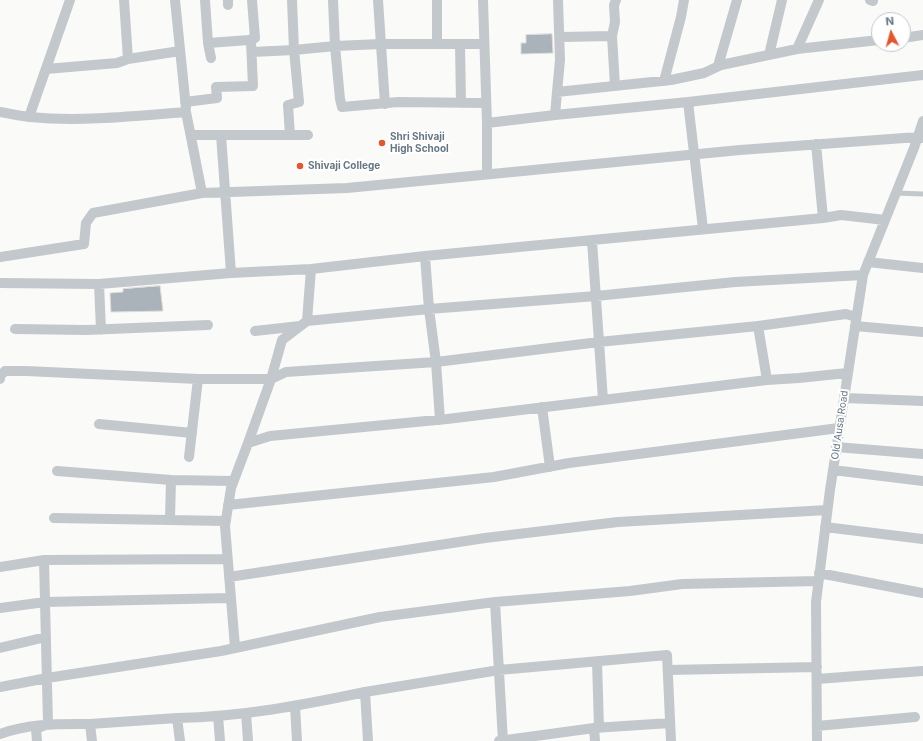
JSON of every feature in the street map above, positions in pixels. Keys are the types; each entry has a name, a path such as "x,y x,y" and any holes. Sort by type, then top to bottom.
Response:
{"street":[{"path":"29,117 70,0"},
{"path":"124,0 128,59"},
{"path":"176,0 186,107 202,193"},
{"path":"205,0 208,43 211,58"},
{"path":"208,43 249,40 255,38 252,0"},
{"path":"290,135 288,105 299,102 294,50 292,0"},
{"path":"333,0 335,46 342,107 398,102 486,103"},
{"path":"378,0 386,104"},
{"path":"437,0 437,44"},
{"path":"483,0 487,174"},
{"path":"554,114 557,92 560,37 558,0"},
{"path":"615,86 612,36 615,22 614,5 616,0"},
{"path":"664,81 684,0"},
{"path":"718,66 737,0"},
{"path":"769,55 782,0"},
{"path":"798,49 819,0"},
{"path":"560,37 612,36"},
{"path":"911,37 923,36"},
{"path":"0,112 52,119 123,117 186,107 217,98 216,87 253,86 252,42 249,40"},
{"path":"557,92 664,81 704,73 718,66 798,49 871,41"},
{"path":"252,52 381,44 484,44"},
{"path":"460,44 461,103"},
{"path":"46,69 117,63 128,59 180,52"},
{"path":"487,123 554,114 688,102 923,75"},
{"path":"688,102 703,229"},
{"name":"Old Ausa Road","path":"817,741 816,602 827,510 855,321 863,275 920,138 923,121"},
{"path":"191,135 308,135"},
{"path":"221,135 231,273"},
{"path":"0,257 84,244 86,222 93,213 202,193 347,188 694,154 816,144 920,138"},
{"path":"816,144 823,218"},
{"path":"0,283 99,284 231,273 311,269 425,256 592,241 841,215 885,220"},
{"path":"592,241 603,400"},
{"path":"425,256 429,309 436,362 440,420"},
{"path":"868,262 923,268"},
{"path":"235,647 225,526 231,488 271,379 282,340 303,323 311,269"},
{"path":"255,331 303,323 429,309 596,296 736,282 863,275"},
{"path":"99,284 101,330"},
{"path":"0,379 0,376 5,371 26,371 198,379 271,379 286,372 436,362 599,342 758,326 846,314 855,321 923,332"},
{"path":"15,329 101,330 208,325"},
{"path":"758,326 767,380"},
{"path":"248,444 270,436 440,420 767,380 847,373"},
{"path":"189,457 198,379"},
{"path":"844,398 923,401"},
{"path":"542,407 550,467"},
{"path":"99,424 192,434"},
{"path":"228,505 494,477 550,467 673,449 839,428"},
{"path":"836,447 923,454"},
{"path":"833,470 923,481"},
{"path":"57,471 171,480 233,481"},
{"path":"170,520 171,480"},
{"path":"229,577 485,538 618,522 827,510"},
{"path":"54,518 226,521"},
{"path":"825,527 923,539"},
{"path":"0,567 44,560 227,559"},
{"path":"44,560 48,724"},
{"path":"0,687 47,678 222,651 380,616 495,602 630,592 682,584 819,577 923,593"},
{"path":"0,608 45,602 230,598"},
{"path":"495,602 503,741"},
{"path":"0,648 46,637"},
{"path":"0,734 14,729 48,724 90,724 246,713 295,706 365,692 499,670 667,655 671,741"},
{"path":"595,741 597,728 597,661"},
{"path":"668,670 817,667"},
{"path":"817,679 923,671"},
{"path":"365,692 368,741"},
{"path":"295,706 297,741"},
{"path":"246,713 248,741"},
{"path":"218,716 220,741"},
{"path":"817,726 915,717"},
{"path":"177,718 180,741"},
{"path":"499,741 597,728 670,723"},
{"path":"37,741 36,729 48,724"},
{"path":"90,724 92,741"}],"lane":[{"path":"896,193 923,194"}],"building":[{"path":"552,34 553,53 521,54 521,43 526,43 526,35"},
{"path":"160,286 163,311 111,312 110,293 123,292 123,289"}],"place":[{"name":"Shri Shivaji High School","path":"382,143"},
{"name":"Shivaji College","path":"300,166"}]}
